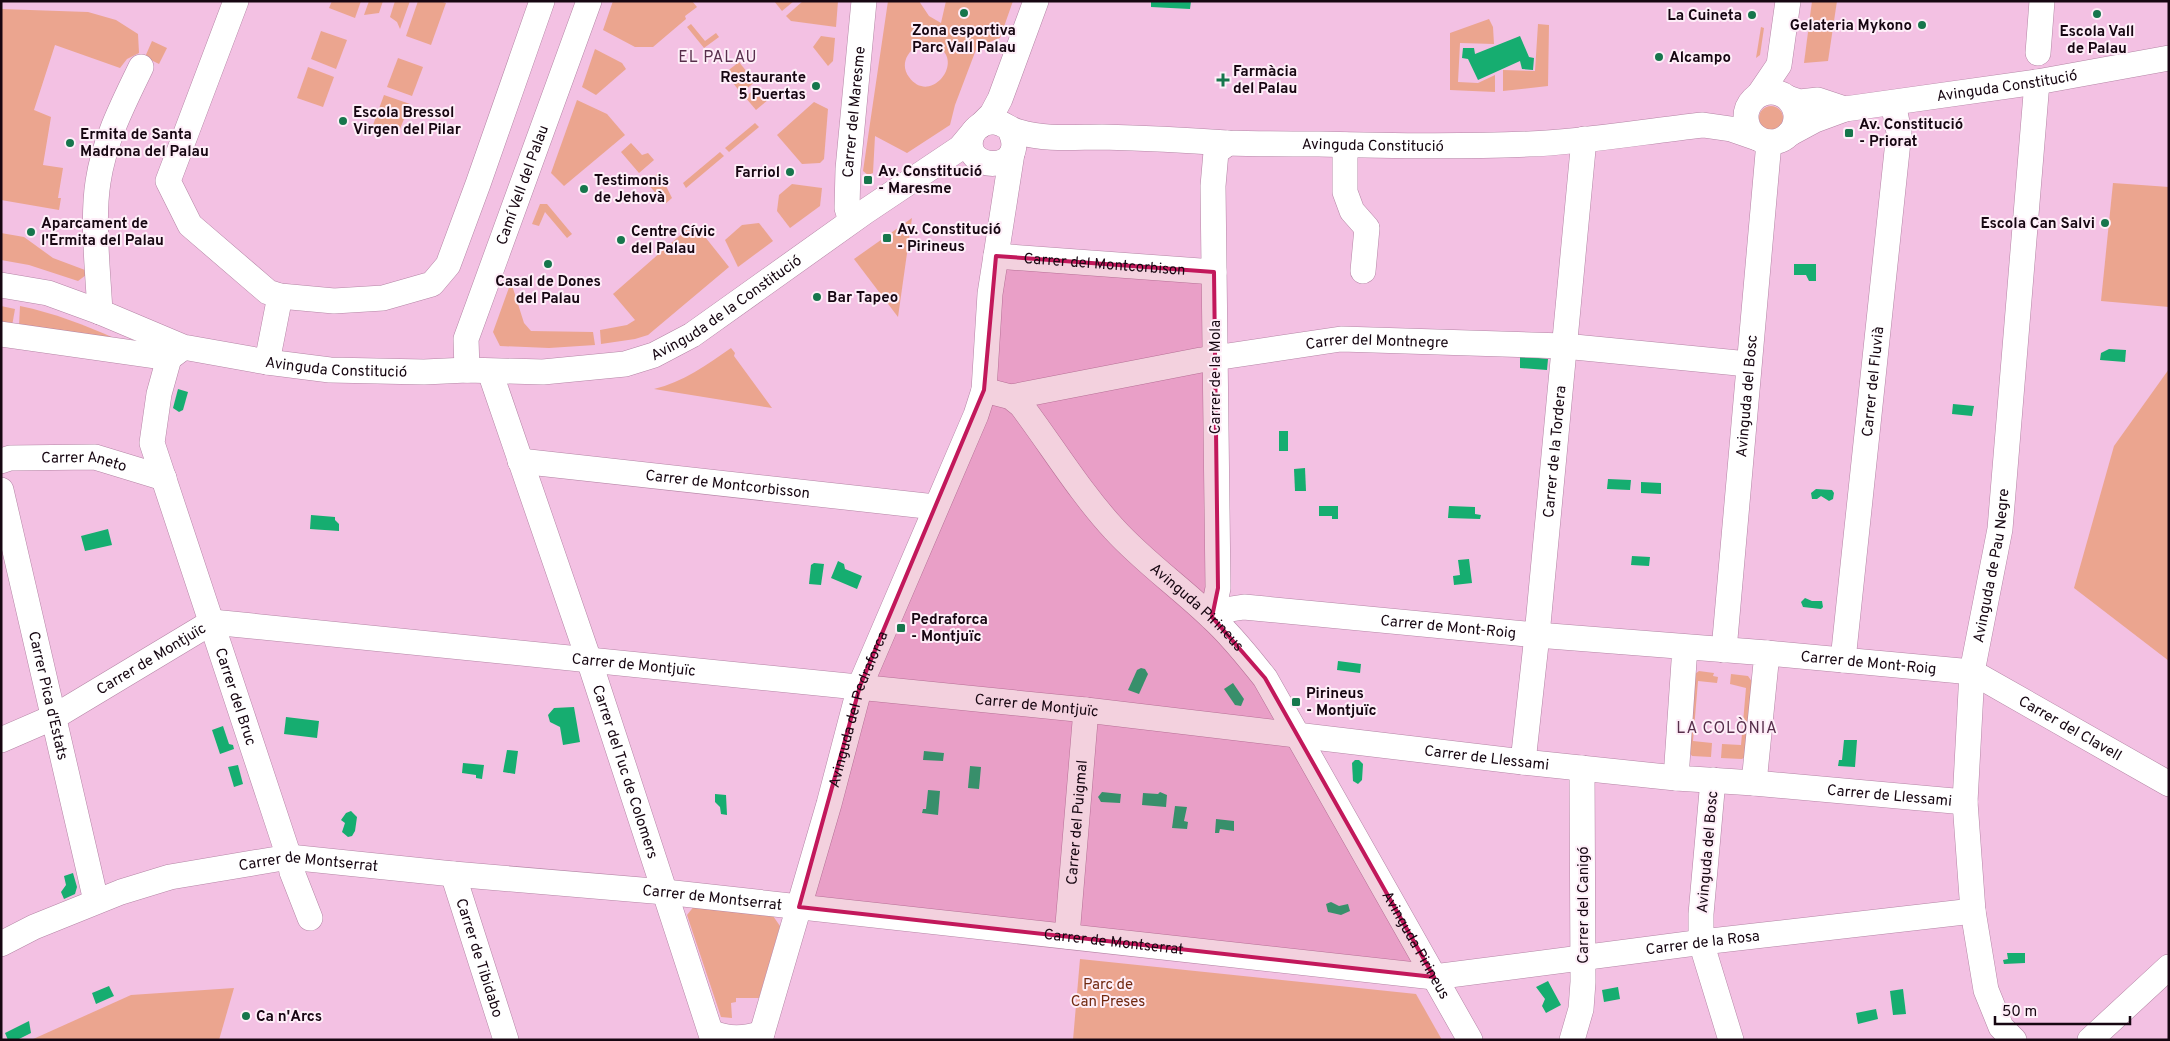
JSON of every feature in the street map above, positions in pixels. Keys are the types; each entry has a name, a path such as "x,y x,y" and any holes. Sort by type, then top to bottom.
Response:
{"street":[{"path":"232,2 168,181 190,225 268,292 280,296 334,301 382,298 432,284 448,265 542,1"},
{"name":"Camí Vell del Palau","path":"479,371 466,339 589,1"},
{"name":"Carrer del Maresme","path":"851,221 847,208 848,169 864,1"},
{"path":"934,166 960,148 992,114 1000,99 1036,1"},
{"path":"1775,88 1748,104 1745,119 1751,133 1772,138 1796,120 1796,112 1775,88 1788,1"},
{"path":"2038,53 2042,1"},
{"name":"Avinguda Constitució","path":"1003,147 1021,144 1043,136 1345,145 1531,144 1703,125 1772,138 1845,109 2037,82 2169,58"},
{"path":"100,312 96,232 98,182 113,125 141,67"},
{"name":"Avinguda de Pau Negre","path":"2014,1040 2001,1027 1986,990 1973,911 1965,802 1972,672 2000,529 2037,82"},
{"name":"Avinguda Constitució","path":"1703,125 1775,88 1800,102 1818,100 1845,109"},
{"path":"1000,99 1003,174 1008,188 990,294 984,390 1011,397"},
{"name":"Carrer del Fluvià","path":"1843,660 1899,132 1894,103"},
{"path":"992,122 1003,147 975,156 971,143 977,128 992,122"},
{"name":"Avinguda del Bosc","path":"1724,650 1748,364 1772,138"},
{"name":"Carrer de la Tordera","path":"1523,762 1537,635 1584,139"},
{"name":"Carrer de la Mola","path":"1212,617 1218,588 1214,358 1214,169 1216,152 1228,142"},
{"path":"1345,145 1345,192 1352,210 1367,228 1363,271"},
{"path":"934,166 966,160 1003,147"},
{"name":"Avinguda de la Constitució","path":"479,371 543,372 625,364 654,355 692,335 851,221 934,166"},
{"name":"Carrer del Montcorbison","path":"996,256 1214,272"},
{"path":"1,284 48,293 100,312 176,352"},
{"path":"267,362 280,296"},
{"path":"1,334 176,352"},
{"name":"Carrer del Montnegre","path":"1011,397 1214,358 1341,339 1564,346 1748,364"},
{"name":"Avinguda Constitució","path":"176,352 330,370 479,371"},
{"name":"Carrer del Bruc","path":"176,352 159,394 152,443 289,857 292,872 310,918"},
{"name":"Carrer del Tuc de Colomers","path":"479,371 520,461 589,660 712,1036 723,1038 761,1036"},
{"name":"Avinguda del Pedraforca","path":"761,1036 860,686 976,415 984,390"},
{"name":"Avinguda Pirineus","path":"1011,397 1020,405 1088,499 1113,529 1140,556 1212,617 1244,650 1265,678 1470,1040"},
{"name":"Carrer Aneto","path":"1,461 10,458 95,457 164,478"},
{"name":"Carrer de Montcorbisson","path":"520,461 935,507"},
{"name":"Carrer Pica d'Estats","path":"1,490 96,901"},
{"name":"Carrer de Mont-Roig","path":"1212,617 1231,609 1244,607 1537,635 1767,653 1972,672"},
{"name":"Carrer de Montjuïc","path":"1,740 54,718 212,622 860,686 1296,734"},
{"path":"1676,778 1685,647"},
{"path":"1754,783 1767,653"},
{"name":"Carrer del Clavell","path":"1972,672 2169,784"},
{"name":"Carrer del Puigmal","path":"1067,936 1086,710"},
{"name":"Carrer de Llessami","path":"1296,734 1523,762 1676,778 1965,802"},
{"name":"Carrer del Canigó","path":"1572,1040 1581,1009 1583,958 1582,768"},
{"name":"Avinguda del Bosc","path":"1713,780 1700,914 1701,942 1730,1040"},
{"name":"Carrer de Montserrat","path":"1,944 34,927 96,901 170,877 289,857 314,858 453,874 665,892 1434,976"},
{"name":"Carrer de Tibidabo","path":"453,874 506,1040"},
{"name":"Carrer de la Rosa","path":"1434,976 1701,942 1973,911"},
{"path":"2090,1040 2168,970"}],"highlighted area":[{"path":"996,256 1214,272 1218,588 1212,617 1265,678 1434,977 799,907 860,686 984,390"}],"green space":[{"path":"332,1 361,1 355,18 329,8"},
{"path":"369,1 383,1 379,13 364,15"},
{"path":"395,1 410,1 400,29 397,22 390,17"},
{"path":"418,1 440,1 446,3 431,45 406,36"},
{"path":"613,1 692,1 697,7 653,47 635,47 603,30"},
{"path":"774,1 794,1 782,11"},
{"path":"803,1 838,1 836,27 791,21 786,16"},
{"path":"888,1 919,1 929,16 941,23 946,1 1013,1 1000,38 977,47 955,105 950,125 907,153 875,136 873,173 868,175 863,171","holes":["927,43 940,48 947,57 948,66 944,75 937,83 928,86 918,85 909,77 906,71 905,66 908,55 921,44"]},
{"path":"1812,1 1837,1 1828,61 1804,63"},
{"path":"1,9 88,12 116,20 138,34 139,53 127,59 120,68 55,45 34,110 51,117 43,165 63,168 58,198 61,198 59,210 1,200"},
{"path":"1489,19 1493,27 1494,44 1460,43 1458,82 1478,83 1495,75 1495,92 1450,90 1450,33"},
{"path":"691,24 705,41 716,33 719,37 704,48 687,27"},
{"path":"1538,24 1549,25 1548,86 1503,91 1503,70 1535,71"},
{"path":"1761,27 1764,28 1760,55 1756,58"},
{"path":"321,31 347,40 336,69 311,59"},
{"path":"821,36 835,38 833,61 828,66 813,47"},
{"path":"152,41 167,48 159,64 145,57"},
{"path":"595,49 622,63 626,69 596,95 582,87"},
{"path":"398,58 423,67 412,96 387,87"},
{"path":"739,62 755,82 741,93 725,73"},
{"path":"308,67 334,77 323,107 297,98"},
{"path":"759,86 769,99 756,110 745,97"},
{"path":"384,95 410,104 398,134 373,125"},
{"path":"577,100 607,114 625,135 564,186 551,173"},
{"path":"814,102 828,109 824,159 820,163 802,164 777,135"},
{"path":"1771,106 1780,109 1783,118 1780,127 1771,130 1762,127 1759,118 1762,109"},
{"path":"755,123 759,127 729,152 725,148"},
{"path":"631,143 642,155 648,153 654,160 639,173 621,152"},
{"path":"720,152 724,156 686,188 683,183"},
{"path":"659,172 672,198 665,204 647,183"},
{"path":"2113,183 2169,187 2169,307 2101,301"},
{"path":"792,184 822,188 820,206 790,228 777,211 779,195"},
{"path":"540,204 547,204 572,234 567,238 545,212 539,226 532,224"},
{"path":"912,218 898,317 854,259"},
{"path":"694,223 729,267 648,335 601,344 600,330 627,325 635,320 613,294"},
{"path":"759,223 773,241 738,267 725,240 742,225"},
{"path":"1,233 24,237 53,258 85,270 86,275 78,281 29,265 1,260"},
{"path":"511,282 524,323 531,331 593,332 595,345 549,348 500,346 493,332"},
{"path":"1,306 15,309 12,326 1,325"},
{"path":"20,306 69,320 116,339 19,326"},
{"path":"731,348 735,353 734,356 772,408 654,389 675,382 704,367"},
{"path":"2169,369 2169,661 2074,588 2114,446"},
{"path":"1699,671 1714,673 1713,676 1718,677 1717,683 1698,681 1693,741 1712,743 1711,757 1692,756 1683,744 1688,679"},
{"path":"1731,674 1748,676 1755,686 1750,753 1742,759 1721,758 1722,744 1741,745 1746,688 1730,684"},
{"path":"695,905 771,913 780,926 759,998 736,998 736,1002 731,1003 732,1018 721,1017 687,915"},
{"name":"Parc de Can Preses","path":"1080,959 1416,994 1442,1040 1073,1040"},
{"path":"234,988 219,1040 31,1040 131,995"}],"shaded area":[{"path":"1151,1 1191,1 1190,9 1151,7"},
{"path":"1520,36 1529,57 1534,58 1533,70 1522,69 1520,61 1478,80 1468,59 1462,58 1463,48 1474,48 1475,54"},
{"path":"1794,264 1816,264 1816,281 1809,281 1806,275 1794,275"},
{"path":"2109,349 2126,350 2125,362 2100,360 2101,353"},
{"path":"1520,356 1548,359 1547,370 1520,368"},
{"path":"178,389 188,392 183,410 179,412 173,408"},
{"path":"1953,404 1974,406 1972,416 1952,414"},
{"path":"1279,431 1288,431 1288,451 1279,451"},
{"path":"1305,468 1306,491 1295,491 1294,469"},
{"path":"1608,479 1631,480 1630,490 1607,489"},
{"path":"1641,482 1661,483 1661,494 1641,493"},
{"path":"1816,489 1832,490 1834,493 1833,499 1829,501 1821,496 1817,499 1812,499 1811,493"},
{"path":"1319,506 1338,506 1338,519 1332,519 1332,516 1319,516"},
{"path":"1449,506 1475,507 1475,514 1481,515 1480,519 1448,518"},
{"path":"311,515 335,517 339,524 339,531 310,529"},
{"path":"108,529 112,545 85,551 81,536"},
{"path":"1632,556 1650,557 1649,566 1631,565"},
{"path":"1469,559 1472,583 1454,585 1453,576 1460,575 1458,560"},
{"path":"838,561 844,564 845,569 862,576 857,589 831,578"},
{"path":"814,563 824,564 821,585 809,584 811,565"},
{"path":"1805,598 1812,601 1822,601 1823,607 1821,609 1803,607 1801,602"},
{"path":"1338,661 1361,664 1360,673 1337,670"},
{"path":"1145,669 1148,674 1139,694 1128,690 1137,670"},
{"path":"1233,683 1244,699 1241,706 1235,705 1224,689"},
{"path":"574,707 580,742 563,745 560,727 550,722 548,715 554,708"},
{"path":"286,717 319,721 317,738 284,734"},
{"path":"223,726 229,744 233,745 234,749 220,754 212,730"},
{"path":"1844,740 1857,740 1855,767 1838,766 1839,760 1842,760"},
{"path":"507,750 518,751 515,774 503,772"},
{"path":"924,751 944,753 943,761 923,760"},
{"path":"1355,760 1359,760 1363,764 1362,780 1358,784 1353,781 1352,763"},
{"path":"463,763 484,765 482,779 476,778 476,775 462,773"},
{"path":"238,765 243,784 234,787 228,767"},
{"path":"970,766 981,767 979,789 968,788"},
{"path":"928,790 940,791 938,815 922,813 923,809 926,809"},
{"path":"1102,792 1121,794 1120,803 1101,802 1098,797"},
{"path":"1160,792 1167,795 1166,807 1142,805 1143,793 1158,794"},
{"path":"715,794 726,795 727,815 721,814 720,807 715,802"},
{"path":"1175,806 1187,807 1184,821 1188,822 1187,829 1172,828"},
{"path":"351,811 357,817 355,831 352,836 348,837 342,832 345,823 341,820 346,813"},
{"path":"1216,819 1234,821 1234,831 1220,829 1219,833 1215,833"},
{"path":"73,873 77,887 75,894 64,899 61,892 66,885 64,876"},
{"path":"1331,902 1339,906 1348,904 1350,911 1341,915 1328,912 1326,904"},
{"path":"2007,953 2025,953 2025,963 2004,964 2003,960 2008,959"},
{"path":"1548,981 1561,1005 1546,1013 1542,1006 1545,999 1536,987"},
{"path":"109,986 114,996 96,1004 92,993"},
{"path":"1618,987 1620,999 1604,1002 1602,990"},
{"path":"1903,989 1906,1014 1893,1015 1890,991"},
{"path":"1876,1009 1878,1019 1858,1024 1856,1013"},
{"path":"29,1021 31,1033 17,1040 8,1040 5,1033"}],"place":[{"name":"Zona esportiva Parc Vall Palau","path":"964,13"},
{"name":"Escola Vall de Palau","path":"2097,14"},
{"name":"La Cuineta","path":"1752,15"},
{"name":"Gelateria Mykono","path":"1922,25"},
{"name":"Alcampo","path":"1659,57"},
{"name":"Farmàcia del Palau","path":"1223,80"},
{"name":"Restaurante 5 Puertas","path":"816,86"},
{"name":"Escola Bressol Virgen del Pilar","path":"343,121"},
{"name":"Av. Constitució - Priorat","path":"1849,133"},
{"name":"Ermita de Santa Madrona del Palau","path":"70,143"},
{"name":"Farriol","path":"790,172"},
{"name":"Av. Constitució - Maresme","path":"868,180"},
{"name":"Testimonis de Jehovà","path":"584,189"},
{"name":"Escola Can Salvi","path":"2105,223"},
{"name":"Aparcament de l'Ermita del Palau","path":"31,232"},
{"name":"Av. Constitució - Pirineus","path":"887,238"},
{"name":"Centre Cívic del Palau","path":"621,240"},
{"name":"Casal de Dones del Palau","path":"548,264"},
{"name":"Bar Tapeo","path":"817,297"},
{"name":"Pedraforca - Montjuïc","path":"901,628"},
{"name":"Pirineus - Montjuïc","path":"1296,702"},
{"name":"Ca n'Arcs","path":"246,1016"}],"district":[{"name":"EL PALAU","path":"718,56"},
{"name":"LA COLÒNIA","path":"1727,727"}]}
